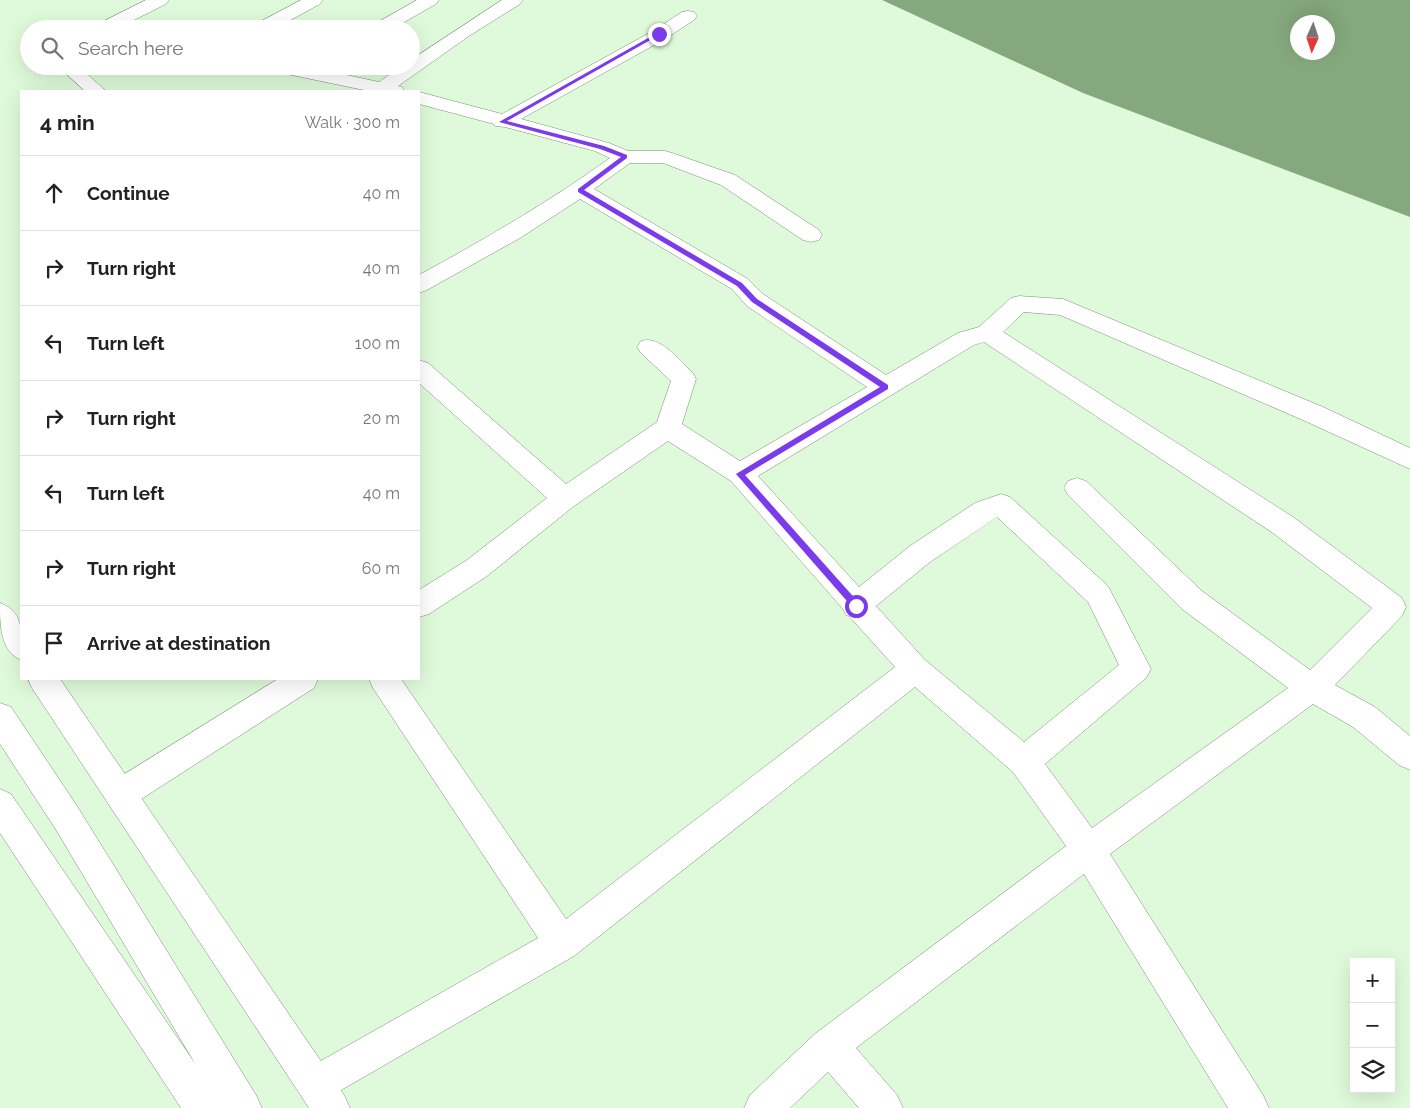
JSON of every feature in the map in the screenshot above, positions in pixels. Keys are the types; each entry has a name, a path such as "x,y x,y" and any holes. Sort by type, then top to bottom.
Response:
{"main road":[{"path":"124,20 160,0"},
{"path":"277,20 314,0"},
{"path":"396,20 430,0"},
{"path":"420,65 462,32 514,0"},
{"path":"502,122 688,16"},
{"path":"77,75 95,90"},
{"path":"331,75 389,90 408,75"},
{"path":"420,98 602,148 625,157 665,156 728,180 811,235"},
{"path":"420,284 512,233 580,190 625,157"},
{"path":"580,190 740,284 754,300 885,387"},
{"path":"740,474 966,339 987,333 1019,304 1063,307 1314,414 1410,459"},
{"path":"763,1108 829,1046 1088,850 1312,688 1392,607 1283,525 987,333"},
{"path":"420,604 477,568 566,499 668,428 684,379 649,347"},
{"path":"420,369 566,499"},
{"path":"668,428 740,474 856,606 915,669 1024,762 1088,850 1250,1108"},
{"path":"1077,488 1192,600 1312,688 1364,717 1410,755"},
{"path":"856,606 920,554 984,511 1001,505 1098,594 1136,669 1024,762"},
{"path":"0,615 20,645"},
{"path":"44,680 324,1096 562,944 915,669"},
{"path":"121,794 301,680"},
{"path":"385,680 562,944"},
{"path":"0,717 66,817 243,1108"},
{"path":"0,805 203,1108"},
{"path":"829,1046 884,1108"}],"shaded area":[{"path":"882,0 1410,0 1410,217 1083,93"}],"route":[{"path":"659,34 502,122 602,148 625,157 580,190 740,284 754,300 885,387 740,474 856,606"}]}
